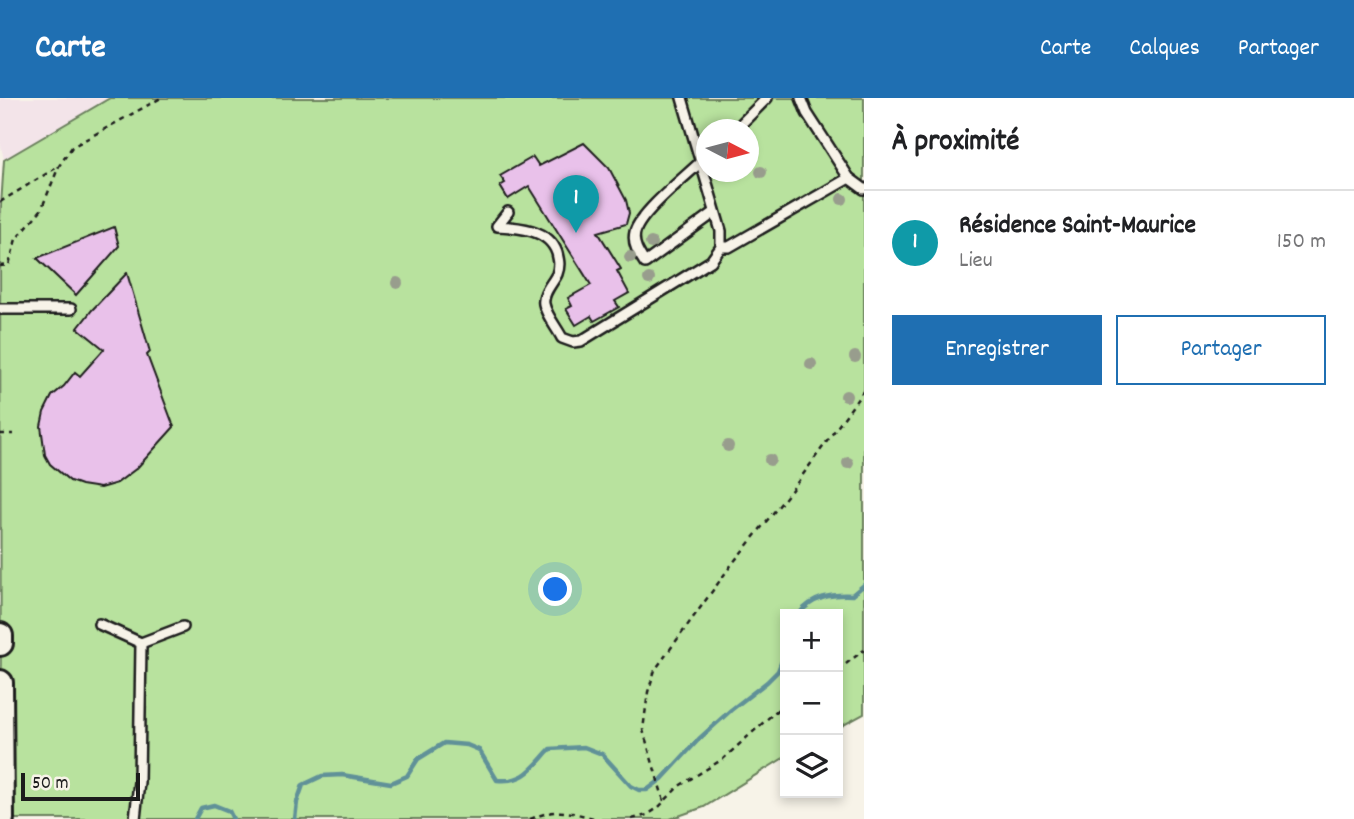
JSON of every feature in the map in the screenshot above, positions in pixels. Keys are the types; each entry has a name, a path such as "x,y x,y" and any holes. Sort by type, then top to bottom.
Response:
{"street":[{"path":"0,636 0,643"},
{"path":"0,683 1,819"}],"lane":[{"path":"682,98 696,137"},
{"path":"746,119 766,98"},
{"path":"801,98 807,113 849,178 864,189"},
{"path":"696,167 650,210 636,231 635,243 639,254 645,263 715,212"},
{"path":"721,247 729,247 849,178"},
{"path":"508,212 496,226 535,232 555,248 560,263 558,273 546,293 544,303 562,338 573,342 581,341 711,261 721,247 721,231 709,182"},
{"path":"0,309 71,309"},
{"path":"99,624 141,643 183,627"},
{"path":"135,819 139,782 141,643"}],"path":[{"path":"0,266 9,265 12,246 41,210 59,166 72,147 160,98"},
{"path":"0,202 59,166"},
{"path":"664,801 643,730 648,692 655,670 864,390"},
{"path":"0,434 13,434"},
{"path":"843,666 864,650"},
{"path":"632,819 647,815 679,786 723,759 780,708"},
{"path":"530,819 548,812 564,810 597,819"}],"shaded area":[{"path":"0,98 110,98 4,160 0,142"}],"green space":[{"path":"110,98 864,98 864,714 843,725 843,609 780,609 780,760 704,807 670,819 1,819 0,221 4,160"}],"building":[{"path":"584,143 609,168 626,200 629,213 626,224 598,232 621,269 617,271 629,293 615,301 619,307 594,321 591,316 576,325 566,309 572,306 568,298 591,285 529,186 508,199 500,186 505,183 500,176 533,157 539,166"},
{"path":"114,227 119,246 76,295 37,258"},
{"path":"127,273 150,352 147,355 174,427 137,468 117,483 100,488 81,485 70,481 50,464 45,455 41,426 44,412 52,396 75,372 80,376 104,349 78,328"}],"waterway":[{"path":"803,609 816,600 829,596 852,595 864,585"},
{"path":"295,819 303,785 322,776 342,775 391,783 407,776 418,759 444,743 467,745 479,750 497,780 522,776 550,749 584,747 602,754 631,786 647,790 662,779 699,739 731,710 767,682 780,666"},
{"path":"195,819 201,808 214,805 229,811 233,819"}],"place":[{"name":"Résidence Saint-Maurice","path":"576,233"}]}
